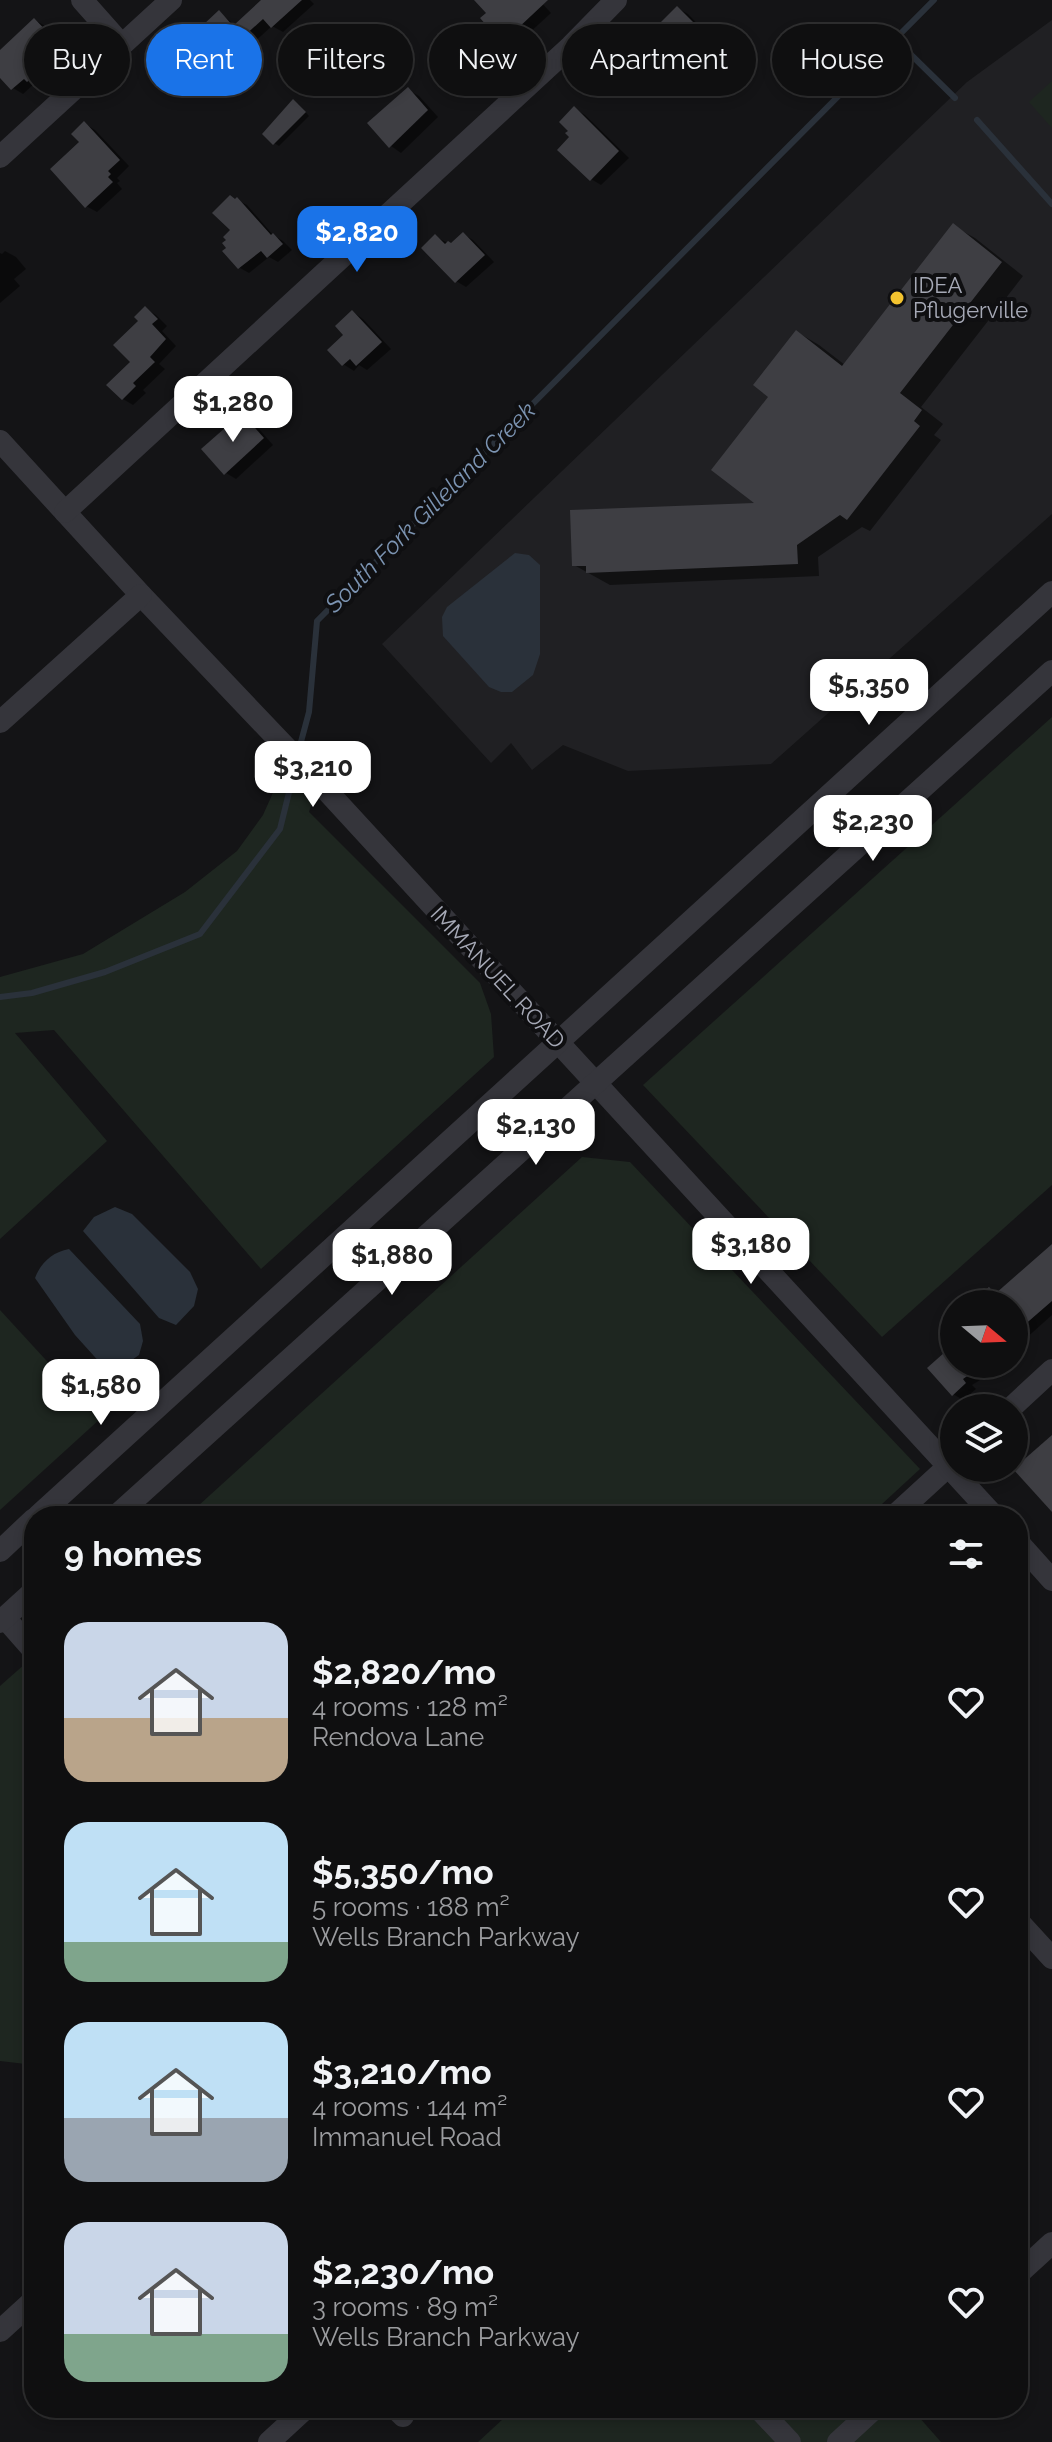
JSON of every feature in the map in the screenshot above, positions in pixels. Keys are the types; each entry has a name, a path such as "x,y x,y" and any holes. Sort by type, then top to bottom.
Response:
{"street":[{"path":"82,0 103,24"},
{"path":"130,38 171,0"},
{"path":"65,512 571,46 616,0"},
{"path":"0,157 66,96"},
{"name":"IMMANUEL ROAD","path":"0,441 940,1451"},
{"path":"49,1506 1052,592"},
{"path":"0,722 141,595"},
{"path":"127,1506 1052,671"},
{"path":"1026,1394 1052,1370"},
{"path":"905,1506 940,1473"},
{"name":"IMMANUEL ROAD","path":"966,1482 986,1506"},
{"path":"0,1551 24,1529"},
{"path":"1028,1553 1052,1580"},
{"path":"24,1600 2,1620 24,1641"},
{"path":"1028,1932 1052,1958"},
{"path":"1028,2265 1052,2243"},
{"path":"0,2331 24,2309"},
{"path":"269,2442 295,2418"},
{"path":"767,2418 790,2442"},
{"path":"838,2442 864,2418"}],"shaded area":[{"name":"IDEA Pflugerville","path":"1052,20 1052,514 771,764 628,771 563,745 532,770 511,743 491,763 382,644 967,82"},
{"path":"1052,81 1052,128 1029,102"},
{"path":"515,553 529,555 540,565 540,654 533,675 512,692 501,692 489,687 443,636 442,617 447,607"},
{"path":"1052,717 1052,1185 882,1337 643,1085"},
{"path":"284,768 314,796 309,812 480,983 491,1014 494,1057 261,1269 54,1030 15,1033 107,1141 0,1239 0,977 83,954 185,892 237,851 263,815"},
{"path":"582,1157 630,1162 920,1469 880,1506 198,1506"},
{"path":"115,1207 132,1214 190,1272 198,1289 194,1306 176,1325 159,1318 83,1231 94,1217"},
{"path":"69,1249 140,1324 143,1341 139,1355 119,1369 103,1366 75,1335 35,1278 48,1259"},
{"path":"0,1310 100,1419 0,1510"},
{"path":"24,1665 24,2064 0,2061 0,1686"},
{"path":"504,2418 920,2418 941,2442 478,2442"}],"building":[{"path":"261,0 302,0 271,28 263,19 257,24 235,24"},
{"path":"474,0 548,0 522,24 485,24 480,18 486,13"},
{"path":"677,6 695,24 659,24"},
{"path":"219,10 231,24 204,24"},
{"path":"24,27 24,79 11,90 0,78 0,50"},
{"path":"413,93 428,110 389,148 367,123 398,96 413,96"},
{"path":"293,99 306,112 273,145 262,134"},
{"path":"574,106 619,151 590,181 557,150 569,137 565,133 568,131 559,122"},
{"path":"84,121 120,160 108,171 111,174 108,177 113,182 85,208 50,169 79,142 71,134"},
{"path":"230,195 235,199 237,197 283,244 267,258 261,251 238,269 222,251 226,248 222,243 226,240 223,237 230,230 212,213"},
{"path":"953,223 1002,262 900,393 922,410 914,421 920,426 847,520 840,515 797,545 798,564 586,573 586,566 572,566 570,510 754,503 711,470 768,397 753,385 796,330 842,366"},
{"path":"463,232 485,255 455,283 421,248 435,234 445,244 448,241 451,243"},
{"path":"145,306 158,319 152,324 166,339 150,357 155,362 133,383 136,386 122,400 106,385 130,362 113,345 138,321 134,317"},
{"path":"352,310 382,342 356,366 350,359 342,366 327,350 343,335 335,326"},
{"path":"242,413 264,438 224,475 201,449"},
{"path":"1052,1244 1052,1301 1028,1322 1028,1290 1000,1290"},
{"path":"940,1356 940,1378 964,1378 966,1383 950,1394 927,1368"},
{"path":"1052,1435 1052,1512 1025,1482 1028,1482 1028,1456"}],"waterway":[{"name":"South Fork Gilleland Creek","path":"298,753 309,712 317,621 934,0"},
{"path":"912,56 955,98"},
{"path":"977,120 1052,204"},
{"name":"South Fork Gilleland Creek","path":"0,997 32,993 105,972 200,934 280,829 296,764"},
{"path":"270,765 290,788"}],"place":[{"name":"IDEA Pflugerville","path":"897,298"}]}
